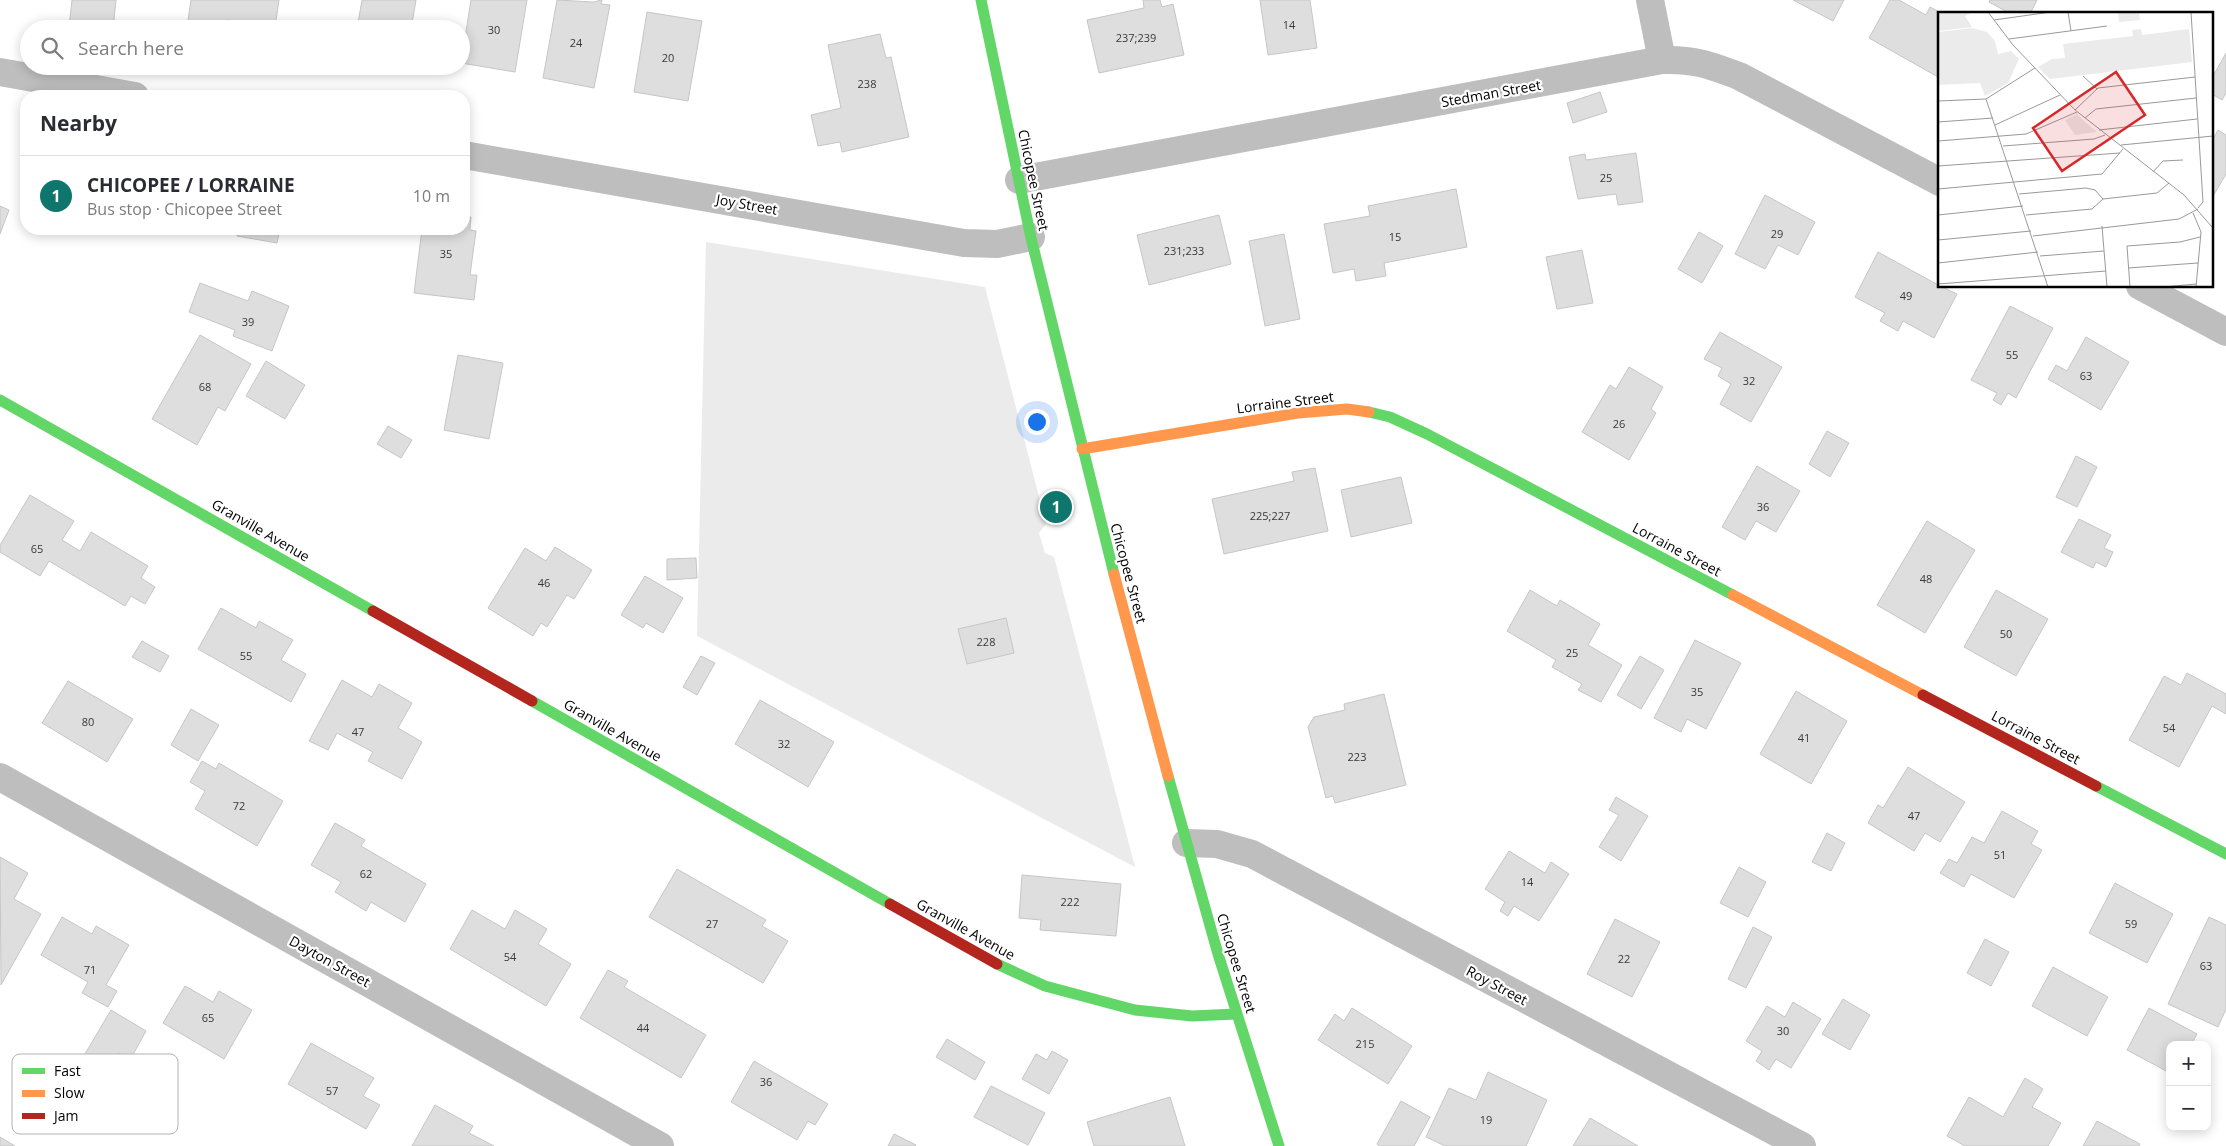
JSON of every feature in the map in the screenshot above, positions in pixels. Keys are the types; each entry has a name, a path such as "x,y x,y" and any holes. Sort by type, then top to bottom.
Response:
{"street":[{"name":"Chicopee Street","path":"981,0 1031,237 1082,449 1186,843 1236,1014 1279,1146"},
{"path":"1650,0 1662,60"},
{"name":"Stedman Street","path":"1019,180 1662,60 1686,59 1739,76 1938,181"},
{"path":"0,72 100,90"},
{"name":"Joy Street","path":"470,155 964,243 997,244 1031,237"},
{"path":"2144,288 2226,332"},
{"name":"Granville Avenue","path":"0,400 987,959 1045,986 1135,1010 1192,1016 1236,1014"},
{"name":"Lorraine Street","path":"1082,449 1298,413 1347,410 1390,417 1427,434 2226,854"},
{"name":"Dayton Street","path":"0,777 660,1146"},
{"name":"Roy Street","path":"1186,843 1217,844 1252,854 1802,1146"}],"shaded area":[{"path":"706,242 985,287 1046,524 1039,533 1045,553 1054,557 1135,867 697,636"}],"building":[{"path":"72,0 116,0 114,20 70,20"},
{"path":"191,0 279,0 276,20 188,20"},
{"path":"362,0 416,0 413,20 359,20"},
{"path":"471,0 527,0 515,72 470,64 470,20 468,20"},
{"path":"557,0 593,2 602,0 601,4 610,5 594,88 543,78"},
{"path":"1143,0 1160,0 1162,7 1173,4 1184,55 1099,73 1087,20 1144,8"},
{"path":"1260,0 1310,0 1317,48 1268,55"},
{"path":"1793,0 1844,0 1833,21"},
{"path":"1890,0 1899,0 1926,15 1930,7 1939,12 1938,77 1869,38"},
{"path":"1990,0 2037,0 2031,12 2007,12 1989,2"},
{"path":"647,12 702,21 688,101 634,92"},
{"path":"880,34 886,58 891,57 909,137 842,152 840,142 818,146 811,115 841,108 828,45"},
{"path":"2226,53 2226,93 2222,100 2214,95 2214,74"},
{"path":"1600,92 1607,112 1573,123 1567,103"},
{"path":"2218,130 2226,135 2226,174 2214,195 2214,137"},
{"path":"1636,153 1643,202 1618,205 1616,194 1578,199 1569,157 1585,154 1586,160"},
{"path":"1456,189 1467,247 1384,263 1386,276 1356,281 1354,269 1333,273 1324,224 1370,216 1368,206"},
{"path":"1765,195 1815,222 1798,255 1778,245 1765,269 1735,254"},
{"path":"0,206 9,210 0,234"},
{"path":"1219,215 1231,264 1149,285 1137,235"},
{"path":"470,230 476,231 470,275 477,275 474,300 414,293 421,235 470,235"},
{"path":"1699,232 1723,246 1702,283 1678,269"},
{"path":"1284,234 1300,319 1265,326 1249,241"},
{"path":"237,235 279,235 277,243"},
{"path":"1582,250 1593,303 1557,309 1546,257"},
{"path":"1878,252 1938,285 1938,288 1944,288 1957,294 1934,338 1903,321 1898,331 1880,321 1885,313 1855,297"},
{"path":"200,283 248,301 252,291 289,306 272,351 233,336 235,330 189,312"},
{"path":"2010,306 2053,328 2016,398 2008,393 2001,405 1993,400 1997,393 1971,380"},
{"path":"1720,332 1782,367 1751,422 1720,404 1731,384 1718,376 1722,368 1704,359"},
{"path":"200,335 251,364 225,411 218,407 197,445 152,419"},
{"path":"2086,337 2129,362 2101,410 2048,379 2056,365 2067,371"},
{"path":"458,355 503,363 489,439 444,430"},
{"path":"266,361 305,385 285,419 246,396"},
{"path":"1629,367 1663,387 1651,409 1656,413 1629,460 1582,432 1610,385 1616,389"},
{"path":"388,426 412,440 401,458 377,444"},
{"path":"1827,431 1849,443 1830,477 1809,464"},
{"path":"2076,456 2097,467 2077,507 2056,497"},
{"path":"1757,466 1800,491 1776,532 1756,521 1745,540 1722,527"},
{"path":"1315,468 1328,531 1224,554 1212,499 1294,481 1292,472"},
{"path":"1401,477 1412,523 1351,537 1341,490"},
{"path":"30,495 74,521 62,540 80,551 91,532 148,566 141,578 155,587 145,604 131,596 125,606 49,561 40,576 0,552 0,545"},
{"path":"2079,519 2111,535 2104,548 2113,552 2106,567 2096,562 2093,568 2061,552"},
{"path":"1927,521 1975,550 1925,633 1877,605"},
{"path":"555,547 592,570 574,599 567,595 547,627 541,623 533,636 488,608 525,548 546,561"},
{"path":"696,558 697,578 667,580 667,559"},
{"path":"645,576 683,598 663,633 646,623 643,628 621,615"},
{"path":"1530,590 1557,606 1560,600 1600,624 1588,645 1622,665 1601,702 1578,690 1582,684 1552,667 1556,660 1507,631"},
{"path":"1996,590 2048,619 2016,676 1964,647"},
{"path":"221,608 256,628 259,621 293,640 281,660 306,674 291,702 198,649"},
{"path":"1006,618 1014,653 967,664 958,629"},
{"path":"1695,640 1741,663 1706,729 1687,719 1681,732 1654,718"},
{"path":"142,641 169,656 160,672 132,657"},
{"path":"701,656 715,663 697,695 683,687"},
{"path":"1640,656 1664,670 1641,709 1617,695"},
{"path":"2187,673 2226,694 2226,714 2212,706 2179,767 2129,740 2164,676 2181,685"},
{"path":"342,680 372,697 379,684 412,703 398,728 422,742 402,779 368,761 373,752 337,733 328,750 309,741"},
{"path":"68,681 133,719 107,762 42,723"},
{"path":"1796,691 1847,721 1811,784 1760,754"},
{"path":"1384,694 1406,785 1335,803 1333,796 1326,798 1308,727 1314,717 1345,710 1344,704"},
{"path":"760,700 834,742 808,787 735,744"},
{"path":"191,709 219,725 198,761 171,745"},
{"path":"202,761 216,769 219,763 283,801 257,846 195,809 205,791 190,782"},
{"path":"1908,767 1965,802 1940,842 1925,833 1914,851 1868,823 1878,805 1883,808"},
{"path":"1616,797 1648,816 1621,861 1599,847 1619,815 1609,810"},
{"path":"2002,811 2038,831 2031,844 2042,850 2014,898 1971,874 1964,887 1940,873 1949,859 1957,863 1972,837 1984,843"},
{"path":"335,823 365,840 361,846 426,884 405,922 371,902 366,911 335,892 341,882 311,865"},
{"path":"1827,833 1845,843 1831,871 1812,862"},
{"path":"1509,851 1545,873 1551,862 1569,874 1539,921 1514,906 1508,916 1500,911 1505,902 1485,889"},
{"path":"0,857 28,873 14,899 41,914 1,985"},
{"path":"1739,867 1766,882 1748,917 1720,903"},
{"path":"677,869 766,920 762,926 788,941 763,983 649,917"},
{"path":"1022,875 1121,884 1116,936 1040,930 1041,920 1019,918"},
{"path":"2115,883 2173,914 2147,963 2089,933"},
{"path":"472,910 505,929 515,910 547,929 538,944 571,964 546,1006 450,949"},
{"path":"62,917 92,934 96,926 129,945 106,985 117,991 108,1007 82,993 88,982 41,955"},
{"path":"2209,917 2226,925 2226,1009 2218,1027 2168,1004"},
{"path":"1615,919 1660,942 1632,997 1587,974"},
{"path":"1753,927 1772,937 1746,988 1728,979"},
{"path":"1985,939 2009,952 1991,986 1967,973"},
{"path":"2053,967 2108,997 2087,1036 2032,1006"},
{"path":"608,970 628,981 624,987 706,1035 681,1078 580,1018"},
{"path":"185,986 213,1002 219,991 252,1010 224,1059 163,1023"},
{"path":"1843,999 1870,1015 1850,1050 1822,1034"},
{"path":"1793,1002 1821,1019 1791,1068 1776,1059 1769,1070 1756,1061 1762,1051 1746,1041 1767,1006 1785,1017"},
{"path":"1352,1008 1412,1046 1388,1084 1318,1040 1335,1014 1344,1021"},
{"path":"2149,1008 2197,1034 2193,1041 2166,1041 2166,1071 2127,1050"},
{"path":"111,1010 146,1031 133,1054 85,1054"},
{"path":"947,1039 985,1062 975,1080 936,1057"},
{"path":"311,1043 374,1078 363,1096 380,1105 366,1129 288,1084"},
{"path":"1052,1051 1068,1060 1049,1094 1022,1079 1036,1054 1047,1060"},
{"path":"754,1061 828,1104 815,1125 808,1121 797,1140 731,1102"},
{"path":"1488,1072 1547,1100 1526,1146 1445,1146 1426,1137 1449,1088 1476,1100"},
{"path":"2025,1078 2043,1089 2032,1107 2061,1123 2048,1146 1965,1146 1947,1136 1969,1097 2003,1117"},
{"path":"991,1086 1045,1113 1028,1145 974,1117"},
{"path":"1170,1097 1185,1146 1094,1146 1087,1122"},
{"path":"1401,1101 1430,1117 1414,1146 1379,1146 1377,1144"},
{"path":"435,1105 473,1126 469,1133 494,1146 412,1146"},
{"path":"1590,1118 1638,1146 1573,1146"},
{"path":"2097,1121 2140,1144 2139,1146 2083,1146"},
{"path":"894,1134 916,1145 888,1146"},
{"path":"0,1137 15,1146 0,1146"}],"traffic: fast":[{"path":"981,0 1031,238 1114,574"},
{"path":"0,400 373,611"},
{"path":"1369,412 1390,417 1427,434 1733,595"},
{"path":"532,701 890,904"},
{"path":"1168,776 1218,954 1279,1146"},
{"path":"2096,786 2226,854"},
{"path":"997,964 1045,986 1135,1010 1192,1016 1236,1014"}],"traffic: slow":[{"path":"1082,449 1298,413 1347,409 1369,412"},
{"path":"1114,574 1168,776"},
{"path":"1733,595 1923,695"}],"traffic: jam":[{"path":"373,611 532,701"},
{"path":"1923,695 2096,786"},
{"path":"890,904 997,964"}],"place":[{"name":"CHICOPEE / LORRAINE","path":"1056,507"}]}
